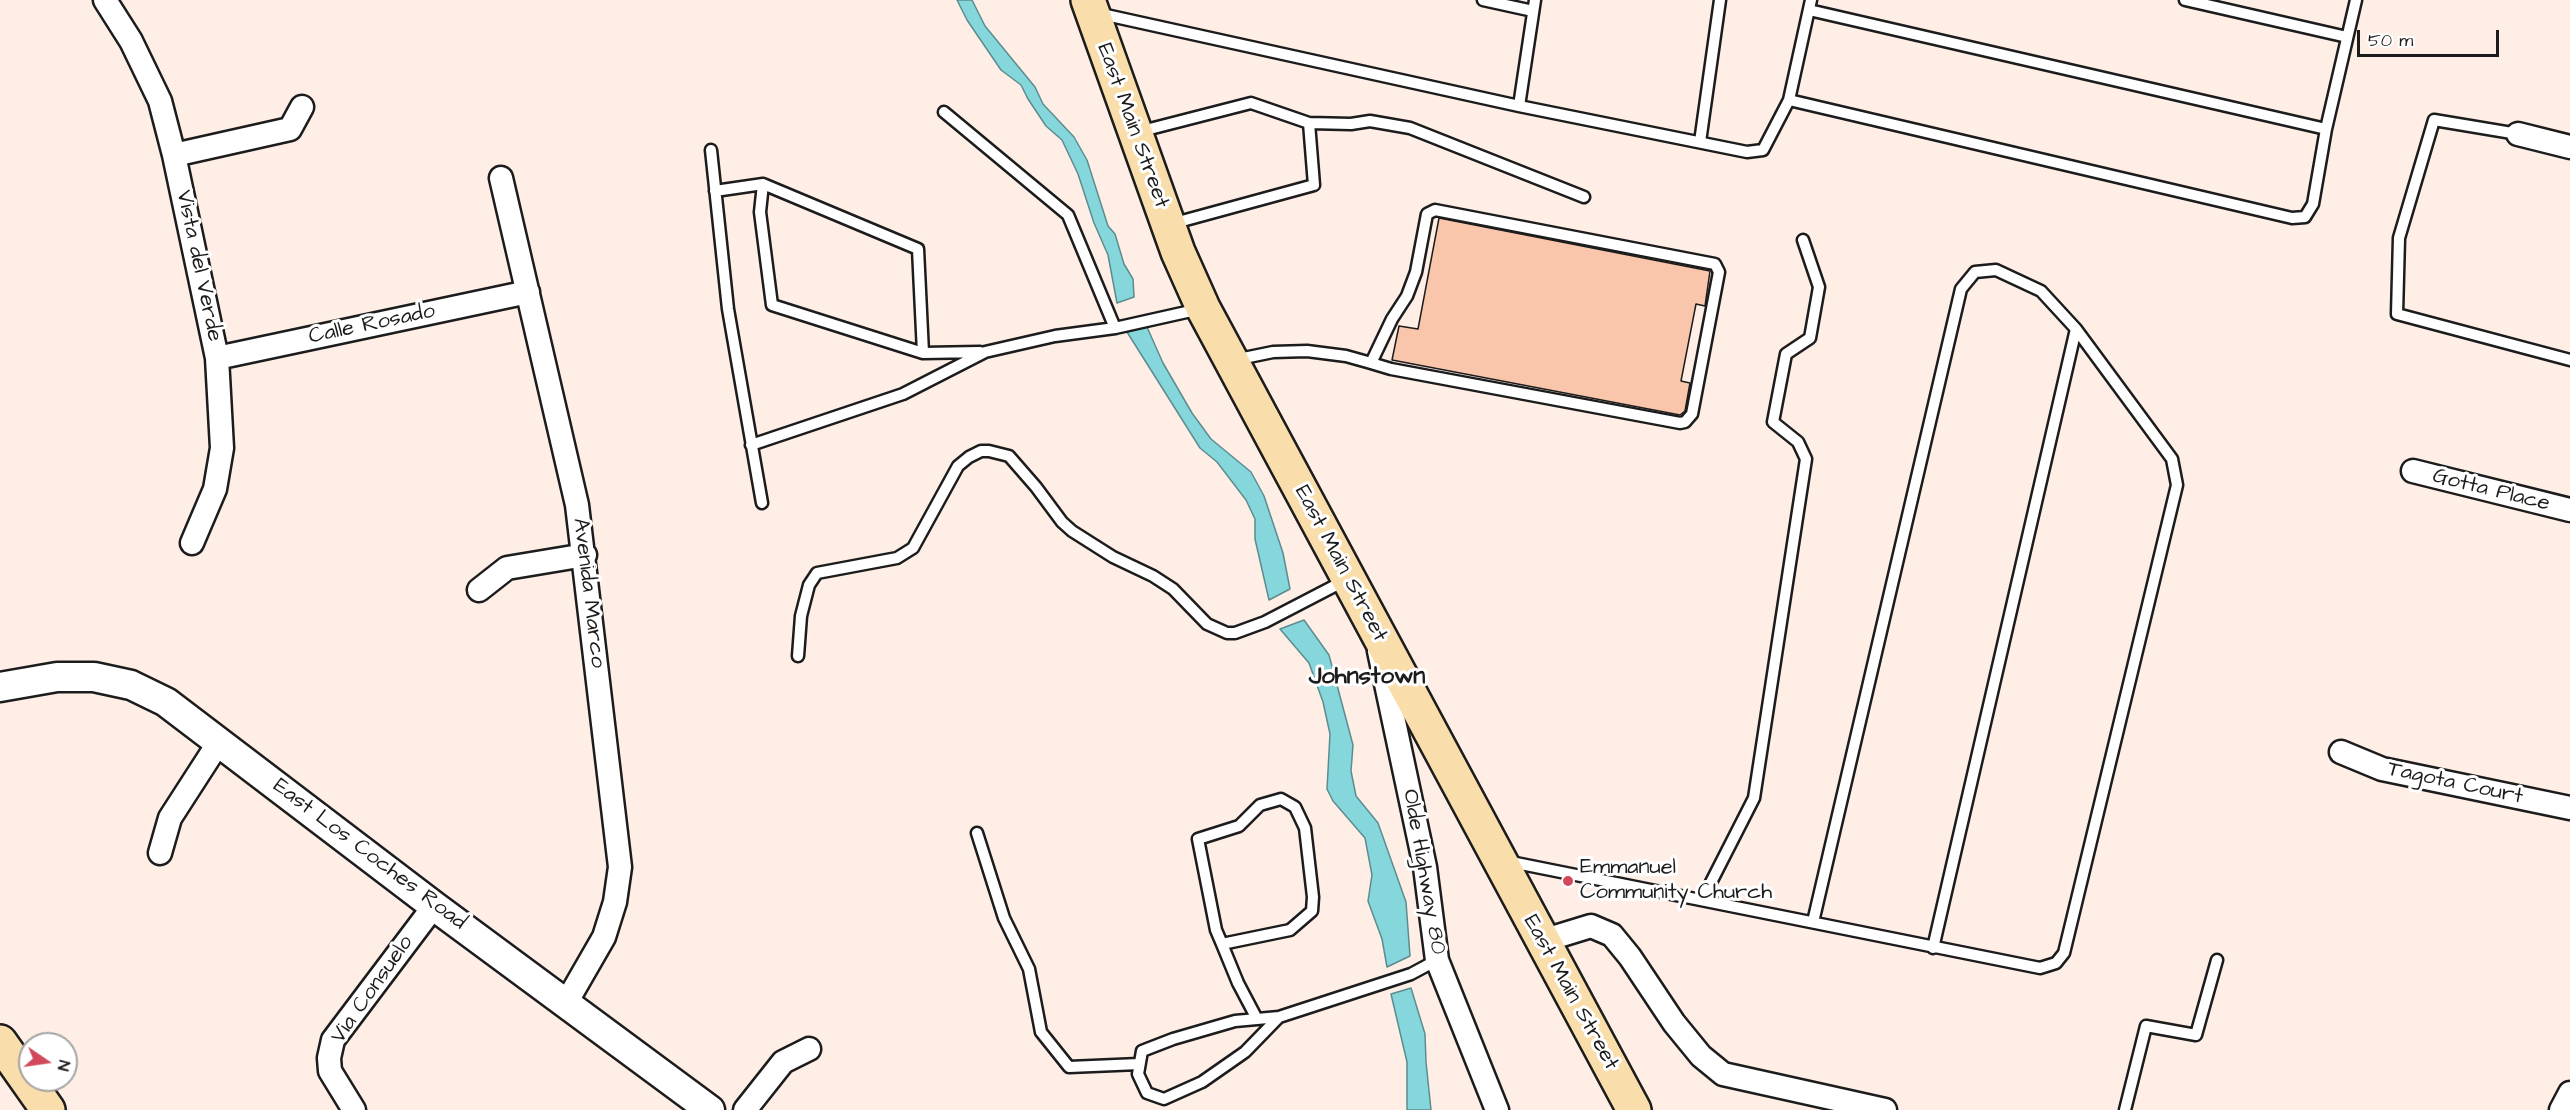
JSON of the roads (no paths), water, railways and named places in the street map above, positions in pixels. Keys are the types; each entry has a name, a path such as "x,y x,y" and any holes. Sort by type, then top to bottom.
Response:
{"main road":[{"name":"East Main Street","path":"1090,6 1168,225 1203,308 1497,860 1634,1110"},
{"path":"0,1042 48,1110"}],"street":[{"name":"Vista del Verde","path":"105,0 131,41 160,101 174,155 217,357 222,448 215,489 192,543"},
{"path":"174,155 290,129 302,107"},
{"path":"2518,134 2570,147"},
{"name":"Avenida Marco","path":"501,178 577,505 585,555 621,867 615,902 604,937 566,1003"},
{"name":"Calle Rosado","path":"217,357 528,292"},
{"name":"Gotta Place","path":"2413,471 2570,510"},
{"path":"479,590 507,568 585,555"},
{"name":"Olde Highway 80","path":"1374,626 1425,867 1437,960 1497,1110"},
{"name":"East Los Coches Road","path":"0,687 67,677 113,680 131,685 166,702 434,906 710,1110"},
{"path":"160,853 170,818 219,742"},
{"name":"Tagota Court","path":"2342,752 2382,769 2570,808"},
{"name":"Via Consuelo","path":"354,1110 330,1071 329,1058 333,1040 434,906"},
{"path":"1542,941 1591,926 1612,935 1630,957 1674,1023 1701,1056 1723,1074 1885,1110"},
{"path":"745,1110 783,1062 809,1049"},
{"path":"2560,1110 2570,1093"}],"lane":[{"path":"1483,0 1534,6 1519,106"},
{"path":"1700,142 1720,0"},
{"path":"2184,0 2347,38"},
{"path":"1789,100 2292,218 2305,216 2313,204 2326,129 2356,0"},
{"path":"1090,6 1519,106 1747,152 1763,150 1789,100 1810,5 2326,129"},
{"path":"1135,133 1251,103 1309,123 1351,124 1370,121 1410,128 1584,197"},
{"path":"944,112 1068,215 1115,328"},
{"path":"2518,134 2434,120 2399,238 2397,314 2570,360"},
{"path":"1168,225 1314,185 1309,123"},
{"path":"711,150 728,309 762,503"},
{"path":"763,184 760,212 772,305 923,353 985,352 1054,336 1115,328 1203,308"},
{"path":"715,191 763,184 918,249 923,353"},
{"path":"1231,361 1273,352 1307,351 1346,356 1371,363 1402,371 1680,423 1685,422 1692,414 1719,272 1715,264 1655,255 1434,210 1427,214 1416,272 1407,296 1392,319 1371,363"},
{"path":"1702,900 1754,798 1806,459 1798,442 1773,422 1786,354 1810,338 1819,288 1803,240"},
{"path":"1497,860 2040,968 2056,963 2064,953 2177,485 2172,459 2076,329 2041,291 1996,270 1975,272 1961,289 1813,922"},
{"path":"1933,948 2076,329"},
{"path":"751,445 903,393 985,352"},
{"path":"798,656 801,616 809,585 817,573 897,558 913,548 958,466 969,457 989,450 1008,456 1072,531 1113,557 1153,576 1173,589 1207,624 1227,633 1234,633 1265,622 1347,579"},
{"path":"1222,944 1290,930 1312,911 1313,897 1305,828 1295,807 1281,800 1260,805 1239,826 1198,839 1216,930 1238,983 1257,1019"},
{"path":"977,833 1004,918 1029,969 1041,1032 1069,1067 1139,1064"},
{"path":"1279,1017 1245,1052 1202,1082 1164,1099 1147,1094 1138,1074 1142,1052 1173,1039 1235,1021 1279,1017 1411,974 1437,960"},
{"path":"2125,1110 2146,1026 2196,1035 2217,960"}],"water":[{"path":"957,0 972,0 985,26 1035,87 1043,104 1074,137 1087,160 1108,226 1115,234 1124,264 1133,279 1134,297 1117,303 1108,255 1094,223 1078,174 1062,140 1046,126 1021,85 1001,70 967,20"},
{"path":"1147,327 1163,363 1192,413 1211,439 1251,472 1264,496 1283,553 1290,589 1269,600 1255,539 1255,519 1246,500 1217,462 1200,448 1127,332"},
{"path":"1304,620 1329,655 1353,745 1351,771 1356,796 1378,823 1406,902 1410,956 1387,967 1382,939 1368,901 1372,875 1365,838 1333,801 1327,789 1330,734 1323,702 1309,663 1280,629"},
{"path":"1411,988 1425,1034 1431,1110 1407,1110 1407,1062 1391,994"}],"place":[{"name":"Emmanuel Community Church","path":"1568,881"}],"district":[{"name":"Johnstown","path":"1367,678"}]}
